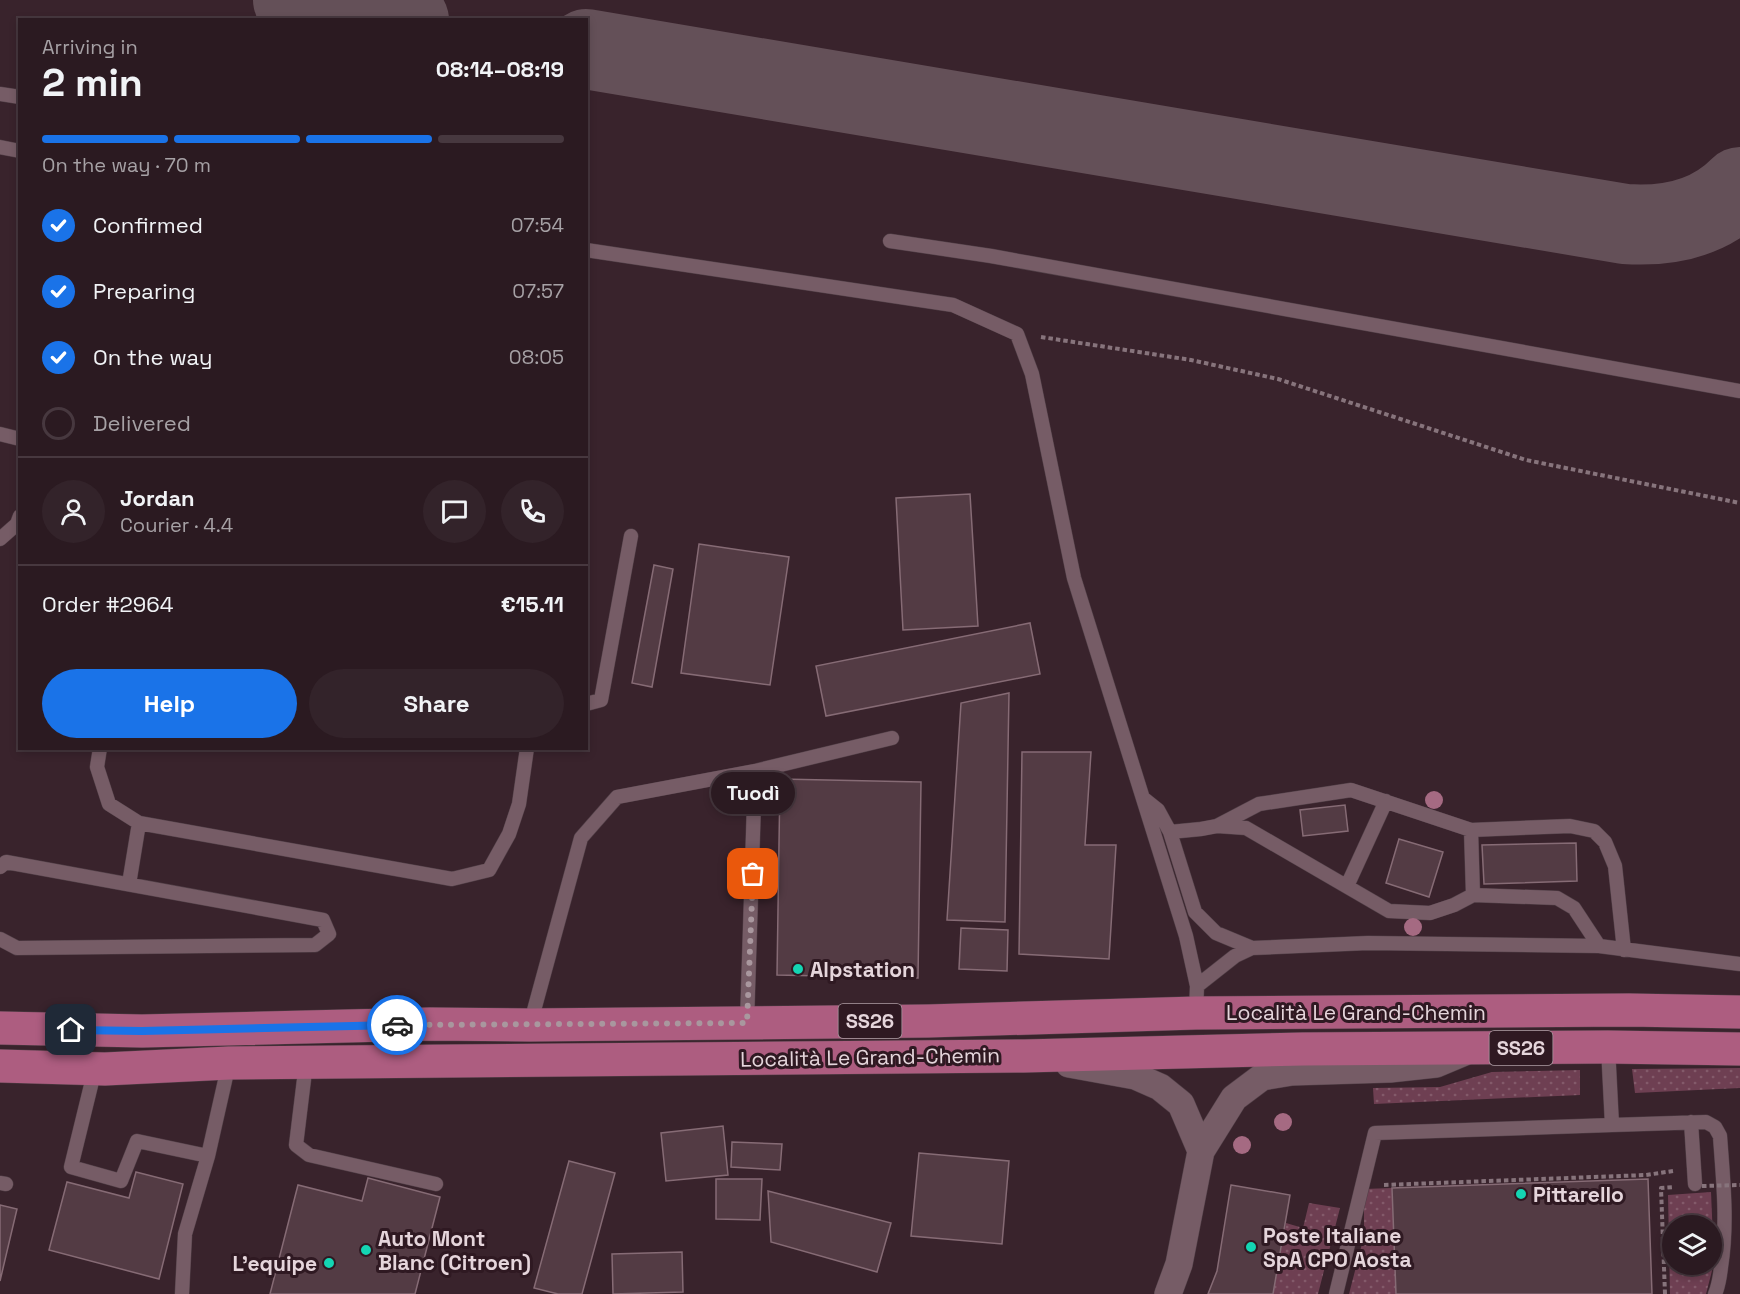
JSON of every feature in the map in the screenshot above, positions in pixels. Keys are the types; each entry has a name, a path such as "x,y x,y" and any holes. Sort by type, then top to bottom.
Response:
{"main road":[{"name":"Località Le Grand-Chemin","path":"0,1028 142,1031 430,1024 530,1025 928,1020 1197,999 1740,1012"},
{"name":"Località Le Grand-Chemin","path":"0,1066 96,1068 229,1063 1024,1056 1303,1049 1608,1047 1740,1049"}],"street":[{"path":"1168,1294 1179,1264 1202,1151 1233,1098 1262,1077 1292,1072 1390,1069 1436,1064 1474,1048"},
{"path":"1024,1056 1135,1076 1161,1087 1181,1104 1202,1151"}],"lane":[{"path":"0,94 18,97"},
{"path":"0,147 18,151"},
{"path":"890,241 991,256 1740,391"},
{"path":"588,249 953,305 1017,334 1032,375 1074,578 1186,936 1197,999"},
{"path":"0,434 18,438"},
{"path":"0,539 18,521"},
{"path":"588,703 601,700 632,536"},
{"path":"530,1025 581,838 617,797 754,771 892,738"},
{"path":"100,750 97,767 109,804 139,823 452,879 489,870 509,834 519,804 527,750"},
{"path":"747,1023 754,771"},
{"path":"1217,826 1259,804 1352,790 1471,830 1570,826 1594,831 1605,842 1615,866 1624,950"},
{"path":"1143,798 1158,810 1170,832 1195,912 1216,933 1252,948"},
{"path":"1347,886 1386,801"},
{"path":"129,884 139,823"},
{"path":"1170,832 1217,826 1246,828 1389,911 1430,913 1454,905 1473,895 1557,898 1574,908 1599,946"},
{"path":"1471,830 1473,895"},
{"path":"0,867 6,862 323,920 329,934 315,945 17,948 0,939"},
{"path":"1197,999 1235,956 1252,948 1368,943 1599,946 1740,964"},
{"path":"1608,1047 1612,1125"},
{"path":"182,1294 185,1234 208,1156 229,1063"},
{"path":"306,1064 296,1145 309,1155 436,1184"},
{"path":"96,1068 71,1167 122,1181 137,1142 208,1156"},
{"path":"1691,1122 1696,1186"},
{"path":"1336,1294 1375,1133 1706,1122 1715,1127 1720,1136 1725,1217 1722,1259 1715,1294"}],"path":[{"path":"1017,334 1191,360 1278,379 1526,460 1740,503"},
{"path":"1363,1186 1646,1175 1694,1168"},
{"path":"1696,1186 1740,1185"},
{"path":"1665,1294 1661,1188 1681,1187"}],"shaded area":[{"path":"1740,1068 1740,1088 1635,1093 1632,1069"},
{"path":"1580,1070 1580,1095 1374,1104 1373,1088 1440,1087 1492,1072"},
{"path":"1392,1188 1396,1294 1349,1294 1364,1236 1364,1189"},
{"path":"1711,1192 1712,1215 1668,1215 1668,1195"},
{"path":"1309,1203 1340,1208 1318,1294 1273,1294 1286,1223 1303,1228"},
{"path":"1670,1275 1711,1275 1706,1294 1670,1294"}],"building":[{"path":"970,494 978,626 903,630 896,498"},
{"path":"699,544 789,557 770,685 681,673"},
{"path":"654,565 673,569 652,687 632,683"},
{"path":"1030,623 1040,674 826,716 816,666"},
{"path":"1009,693 1005,922 947,920 961,703"},
{"path":"1022,752 1091,752 1085,845 1116,845 1109,959 1019,954"},
{"path":"780,779 921,782 918,978 777,975"},
{"path":"1345,805 1348,831 1303,836 1300,810"},
{"path":"1399,839 1443,852 1429,897 1386,883"},
{"path":"1576,843 1577,881 1484,884 1482,845"},
{"path":"961,928 1008,930 1007,971 959,969"},
{"path":"723,1126 728,1175 666,1181 661,1133"},
{"path":"732,1142 782,1144 780,1170 731,1167"},
{"path":"919,1153 1009,1161 1002,1244 911,1236"},
{"path":"569,1161 615,1173 582,1294 558,1294 534,1288"},
{"path":"136,1172 183,1184 159,1279 49,1250 67,1182 129,1198"},
{"path":"368,1178 440,1197 415,1294 270,1294 298,1185 362,1201"},
{"path":"716,1179 762,1179 760,1220 716,1219"},
{"path":"1648,1179 1652,1294 1396,1294 1392,1188"},
{"name":"Poste Italiane SpA CPO Aosta","path":"1231,1185 1290,1195 1273,1294 1208,1294 1217,1271"},
{"path":"768,1191 891,1223 877,1272 771,1242"},
{"path":"0,1205 17,1209 0,1281"},
{"path":"682,1252 683,1292 613,1294 612,1254"}],"taxiway":[{"path":"293,0 397,18"},
{"path":"588,49 1625,224 1657,224 1687,219 1715,207 1740,187"}],"way so far":[{"path":"397,1025 747,1023 753,874"}],"place":[{"name":"Tuodì","path":"753,874"},
{"name":"Alpstation","path":"798,969"},
{"name":"Pittarello","path":"1521,1194"},
{"name":"Poste Italiane SpA CPO Aosta","path":"1251,1247"},
{"name":"Auto Mont Blanc (Citroen)","path":"366,1250"},
{"name":"L'equipe","path":"329,1263"}],"route":[{"path":"71,1030 142,1031 397,1025"}]}
